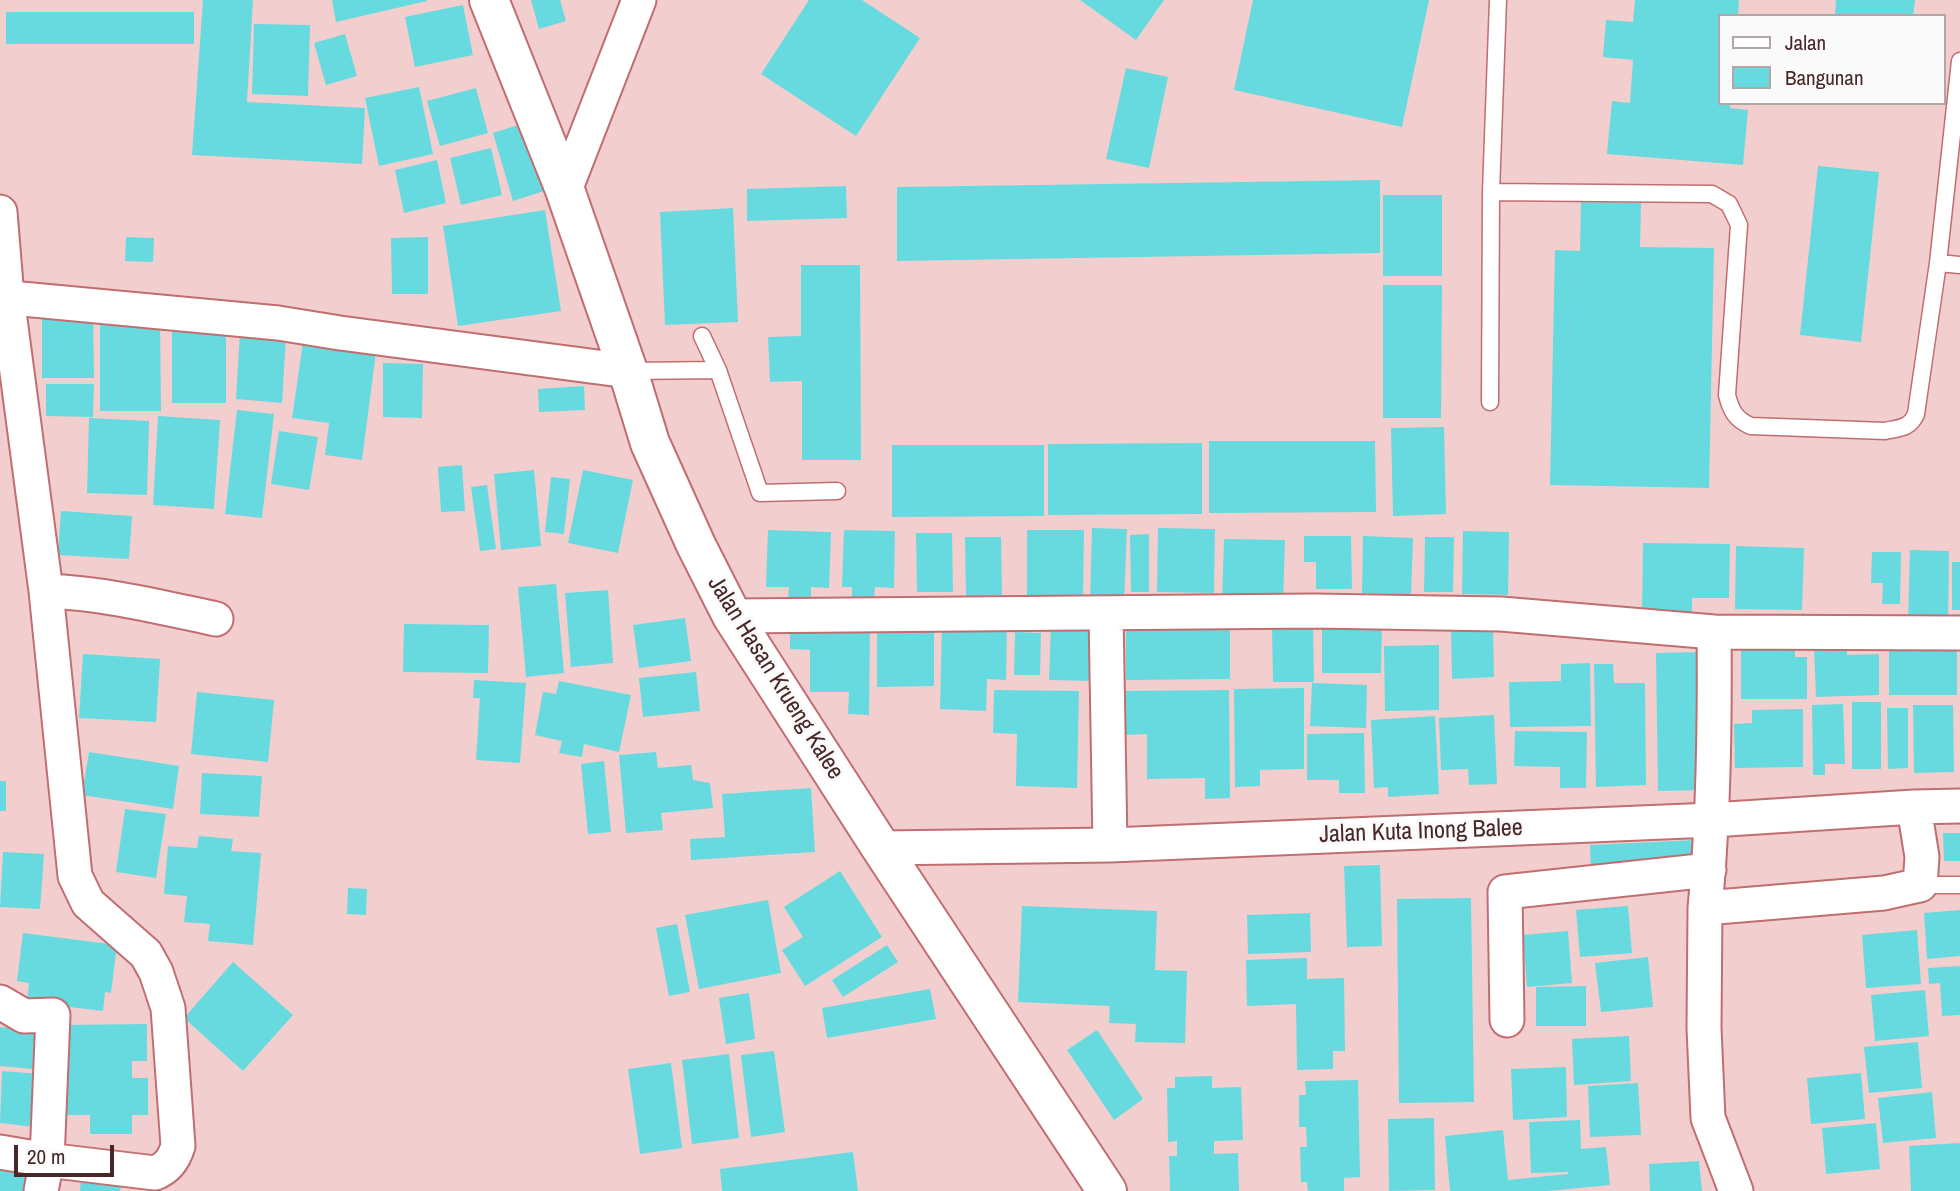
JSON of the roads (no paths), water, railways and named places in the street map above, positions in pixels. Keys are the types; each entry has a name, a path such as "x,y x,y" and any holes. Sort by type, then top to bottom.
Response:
{"street":[{"name":"Jalan Hasan Krueng Kalee","path":"489,0 565,190 650,443 696,545 732,616 1107,1191"},
{"path":"565,190 639,0"},
{"path":"0,212 4,297 46,591 75,876 88,903 146,954 156,972 167,1008 178,1146 169,1165 155,1173 44,1176 0,1152"},
{"path":"4,297 278,323 628,371"},
{"path":"46,591 120,598 216,619"},
{"path":"732,616 1314,611 1501,614 1714,632 1960,633"},
{"path":"1106,613 1110,845"},
{"path":"1714,632 1715,725 1712,820 1705,908 1704,1028 1708,1118 1736,1191"},
{"name":"Jalan Kuta Inong Balee","path":"881,848 1110,845 1712,820 1960,806"},
{"path":"1705,908 1884,892 1920,885 1922,857 1914,807"},
{"path":"1507,1020 1505,892 1709,870"},
{"path":"0,1002 24,1016 53,1015 44,1176"}],"lane":[{"path":"1490,402 1491,192 1498,0"},
{"path":"1491,192 1712,194 1729,204 1739,225 1727,395 1734,415 1751,426 1885,431 1906,427 1913,422 1916,414 1938,263 1960,61"},
{"path":"1938,263 1960,265"},
{"path":"702,336 718,370 760,493 837,491"},
{"path":"628,371 718,370"},
{"path":"1920,885 1960,885"}]}
